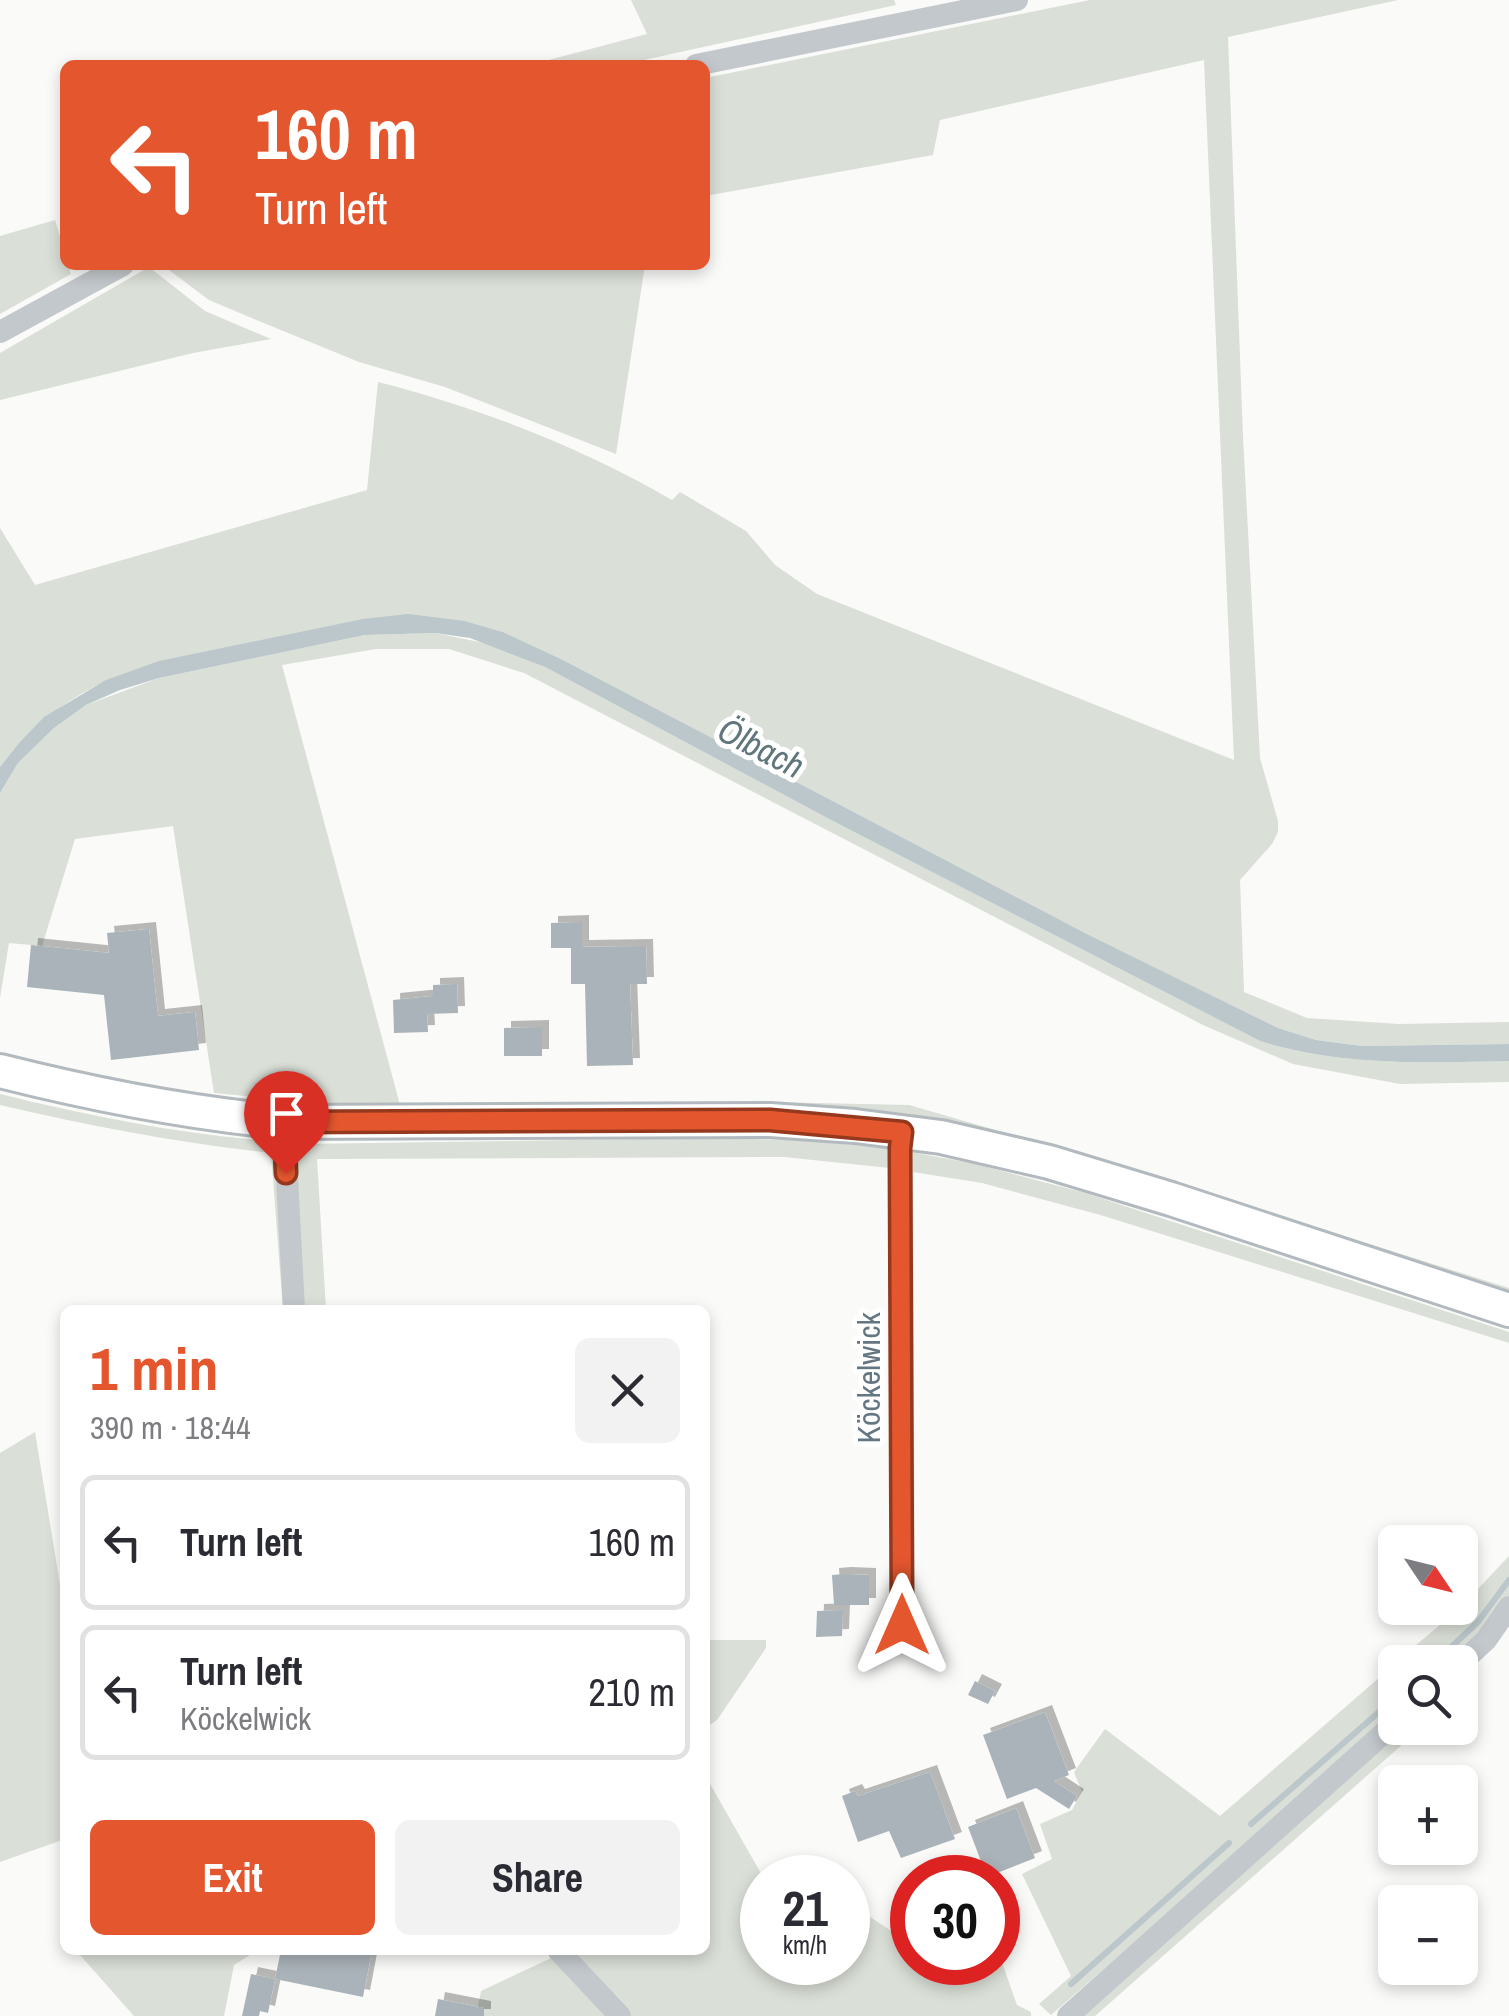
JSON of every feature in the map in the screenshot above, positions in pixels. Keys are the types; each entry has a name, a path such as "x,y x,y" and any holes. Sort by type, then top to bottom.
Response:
{"main road":[{"path":"0,1071 109,1098 204,1115 284,1122 770,1120 941,1137 1049,1162 1171,1199 1509,1310"}],"street":[{"path":"710,62 1017,0"},
{"path":"0,332 114,270"},
{"path":"284,1122 294,1305"},
{"name":"Köckelwick","path":"902,1132 902,1625"},
{"path":"1478,1647 1509,1607"},
{"path":"1068,2016 1378,1739"},
{"path":"563,1955 620,2016"}],"shaded area":[{"path":"631,0 894,0 896,5 644,60 549,60 647,34"},
{"path":"1090,0 1398,0 1228,37 1260,758 1278,821 1272,844 1240,880 1244,992 1307,1018 1399,1024 1509,1022 1509,1044 1362,1046 1316,1040 1278,1028 1087,934 563,660 503,632 465,621 194,657 123,675 60,708 30,733 0,767 0,528 35,585 367,490 378,382 529,431 672,500 680,492 746,531 775,565 817,594 1234,760 1204,60 940,120 933,155 710,195 710,77"},
{"path":"55,220 60,236 60,270 70,270 71,274 0,314 0,236"},
{"path":"144,270 153,270 205,311 271,339 193,353 0,400 0,353"},
{"path":"169,270 644,270 616,454 445,387 359,362 209,300"},
{"path":"408,614 465,621 503,632 563,660 1087,934 1278,1028 1316,1040 1362,1046 1509,1044 1509,1061 1352,1059 1260,1041 831,820 545,667 470,638 435,633 365,635 159,678 120,690 86,705 54,728 18,763 0,793 0,767 20,742 44,717 106,680 159,661 363,619"},
{"path":"435,633 489,644 545,667 831,820 1260,1041 1352,1059 1509,1061 1509,1082 1400,1084 1293,1064 1203,1025 524,673 449,649 376,649 282,665 400,1105 321,1103 214,1093 173,826 75,839 42,946 9,943 0,998 0,793 18,763 54,728 86,705 159,678 365,635"},
{"path":"0,1094 134,1123 271,1141 276,1145 291,1305 283,1305 271,1153 101,1127 0,1105"},
{"path":"573,1103 909,1105 1154,1176 1509,1288 1509,1301 1081,1160 575,1108"},
{"path":"797,1140 890,1148 890,1168 784,1157 317,1159 326,1305 302,1305 294,1158 302,1144"},
{"path":"911,1152 976,1164 1085,1193 1509,1332 1509,1343 1104,1216 982,1183 913,1172 915,1625 908,1624"},
{"path":"35,1432 60,1584 60,1841 0,1862 0,1453"},
{"path":"1509,1556 1509,1597 1468,1645 1416,1645 1440,1625 1478,1625 1478,1589"},
{"path":"710,1640 766,1640 766,1648 710,1725"},
{"path":"1378,1679 1378,1730 1051,2015 1039,2004 1071,1976 1022,1874 1052,1859 1040,1824 1072,1810 1082,1792 1074,1772 1105,1729 1220,1816"},
{"path":"1386,1745 1402,1745 1095,2016 1075,2016"},
{"path":"710,1784 750,1855 740,1855 740,1985 870,1985 870,1917 890,1930 890,1985 1010,1985 1017,2005 1031,2012 1031,2016 629,2016 572,1955 710,1955"},
{"path":"80,1955 250,1955 234,1965 224,2016 134,2016"},
{"path":"558,1955 616,2016 476,2016 481,1991"}],"building":[{"path":"582,922 582,947 646,946 647,984 630,984 633,1065 587,1066 585,984 571,984 571,948 551,948 551,923"},
{"path":"149,929 158,1016 195,1012 199,1050 111,1060 104,995 27,987 31,945 109,953 107,933"},
{"path":"457,984 458,1013 427,1014 428,1032 394,1033 393,1000 433,996 433,985"},
{"path":"542,1027 542,1056 504,1056 504,1028"},
{"path":"832,1575 869,1575 869,1605 834,1605"},
{"path":"843,1610 842,1636 816,1637 817,1611"},
{"path":"975,1681 995,1691 988,1704 968,1695"},
{"path":"1045,1712 1069,1775 1054,1781 1077,1796 1069,1809 1036,1788 1007,1799 983,1735"},
{"path":"930,1772 955,1839 910,1855 900,1855 889,1831 858,1842 842,1796 855,1791 858,1796"},
{"path":"1016,1808 1035,1858 1020,1864 1020,1855 979,1855 968,1827"},
{"path":"280,1955 371,1955 363,1997 275,1979"},
{"path":"251,1974 275,1979 268,2013 242,2016"},
{"path":"438,1999 484,2008 484,2016 435,2016"}],"waterway":[{"path":"1453,1645 1478,1622 1509,1580"},
{"path":"1251,1824 1378,1713"},
{"path":"1071,1984 1229,1843"}],"route":[{"path":"286,1173 284,1122 770,1120 902,1132 902,1625"}],"water label":[{"name":"Ölbach","path":"761,748"}]}
